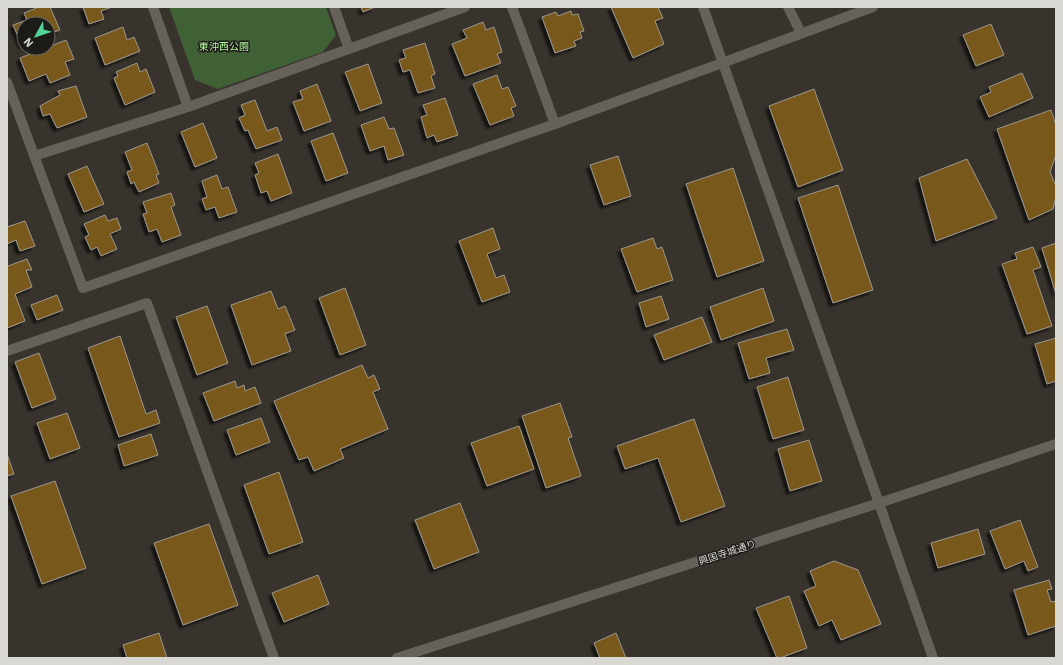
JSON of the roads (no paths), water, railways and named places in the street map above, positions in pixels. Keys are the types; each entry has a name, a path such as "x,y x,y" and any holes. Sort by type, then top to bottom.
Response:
{"street":[{"path":"153,7 188,107"},
{"path":"334,7 349,50"},
{"path":"34,156 188,107 465,7"},
{"path":"512,7 555,124"},
{"path":"703,7 933,658"},
{"path":"788,7 801,33"},
{"path":"7,82 84,288 555,124 873,7"},
{"path":"7,351 146,303 274,658"},
{"name":"興国寺城通り","path":"397,658 879,503 1056,444"}],"park label":[{"name":"東沖西公園","path":"224,46"}]}
